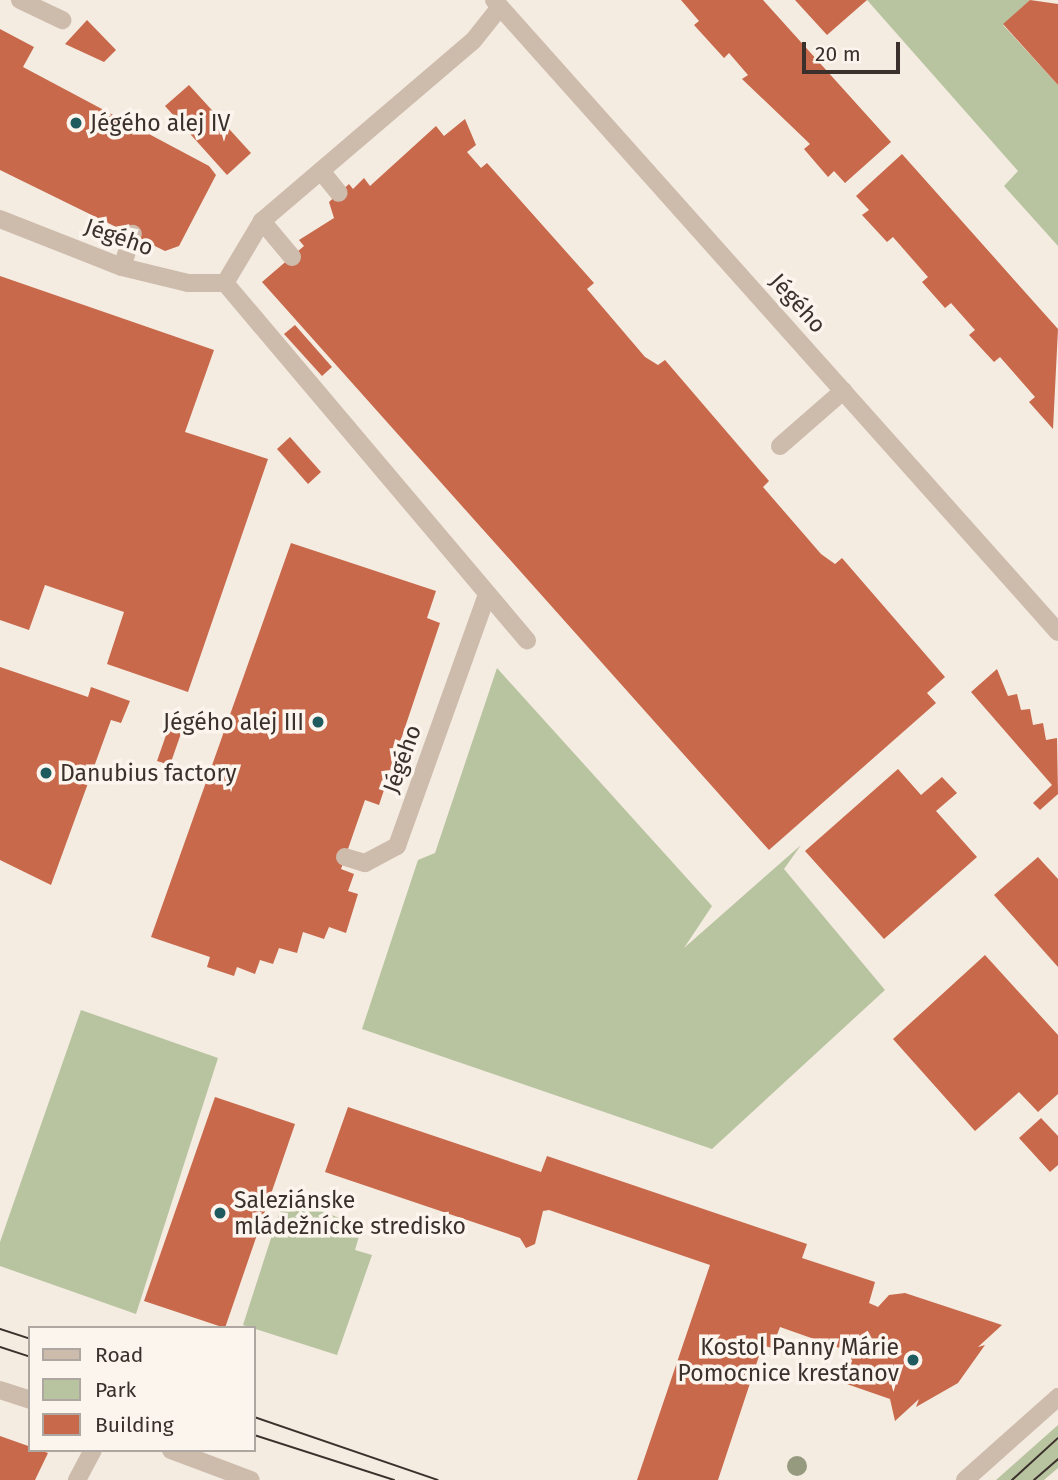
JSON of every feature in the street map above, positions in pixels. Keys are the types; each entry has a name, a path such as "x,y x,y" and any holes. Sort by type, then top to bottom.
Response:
{"street":[{"path":"20,0 62,20"},
{"name":"Jégého","path":"0,219 122,267 188,283 225,283 262,221 473,41 501,2 1058,632"},
{"path":"321,171 339,193"},
{"path":"262,221 292,257"},
{"path":"122,267 133,234"},
{"path":"225,283 527,640"},
{"path":"780,446 843,391"},
{"name":"Jégého","path":"345,857 365,863 397,846 487,595"},
{"path":"0,1390 28,1399"},
{"path":"965,1480 1058,1397"},
{"path":"77,1480 92,1452"},
{"path":"176,1452 251,1480"}],"green space":[{"path":"867,0 1030,0 1003,25 1058,85 1058,246 1004,186 1018,171"},
{"path":"497,668 712,906 684,948 801,845 784,869 885,990 712,1149 362,1029 418,860 435,853"},
{"path":"81,1010 218,1058 136,1314 0,1266 0,1242"},
{"path":"284,1198 362,1226 355,1250 372,1255 337,1355 256,1329 256,1326 243,1325"},
{"path":"1058,1425 1058,1468 1044,1480 996,1480"}],"building":[{"path":"681,0 763,0 891,142 845,183 834,171 828,177 804,149 810,144 742,79 748,75 729,53 724,58 694,25 699,21"},
{"path":"795,0 867,0 827,35"},
{"path":"1030,0 1058,4 1058,85 1003,24"},
{"path":"87,20 116,50 104,62 65,44"},
{"name":"Jégého alej IV","path":"0,29 34,47 23,67 209,166 216,175 179,246 165,251 0,170"},
{"path":"189,85 251,153 227,175 165,106"},
{"path":"465,119 476,145 467,152 481,168 487,163 594,283 587,289 645,357 658,365 665,360 769,481 763,487 821,554 835,564 842,558 945,677 927,693 936,703 769,850 262,282 304,246 299,240 334,218 329,202 349,184 353,189 364,178 370,186 436,126 444,136"},
{"path":"902,154 1058,329 1053,429 1029,402 1035,397 1000,357 994,362 969,335 975,330 951,303 945,308 922,282 928,277 893,237 887,242 862,215 869,210 856,196"},
{"path":"0,276 214,350 185,432 268,459 188,692 107,664 124,612 45,585 29,630 0,620"},
{"path":"295,325 332,367 322,376 284,334"},
{"path":"290,437 321,472 308,484 277,449"},
{"name":"Jégého alej III","path":"291,543 436,591 427,618 440,623 379,805 365,800 341,869 354,874 348,891 358,894 346,933 329,927 324,939 303,932 297,953 279,948 273,964 260,960 255,974 237,967 234,976 207,967 210,957 151,937"},
{"name":"Danubius factory","path":"0,667 88,697 91,687 130,701 121,723 111,720 51,885 0,860"},
{"path":"997,669 1008,696 1017,694 1021,710 1030,709 1033,725 1043,723 1046,740 1057,738 1058,794 1040,810 1033,803 1052,785 971,692"},
{"path":"173,715 186,719 170,765 157,761"},
{"path":"898,769 921,795 942,777 957,793 936,811 977,857 884,939 805,851"},
{"path":"1038,857 1058,879 1058,967 994,895"},
{"path":"985,955 1058,1035 1058,1094 1038,1112 1019,1092 975,1131 893,1039"},
{"name":"Saleziánske mládežnícke stredisko","path":"215,1097 295,1124 226,1326 144,1301"},
{"path":"348,1107 541,1172 547,1156 807,1244 802,1258 875,1282 869,1303 878,1307 889,1295 905,1293 1002,1325 978,1347 985,1345 958,1383 916,1407 919,1399 895,1421 890,1399 841,1382 851,1352 780,1327 772,1348 756,1343 752,1350 760,1353 718,1480 637,1480 710,1265 549,1210 543,1211 535,1244 526,1248 520,1238 325,1172"},
{"path":"1041,1118 1058,1136 1058,1165 1050,1172 1019,1138"},
{"path":"0,1436 28,1446 28,1452 48,1453 35,1480 0,1480"}],"tram line":[{"path":"0,1329 28,1338"},
{"path":"0,1347 28,1356"},
{"path":"256,1418 438,1480"},
{"path":"256,1436 394,1480"},
{"path":"1012,1480 1058,1438"},
{"path":"1034,1480 1058,1459"}],"place":[{"name":"Jégého alej IV","path":"76,123"},
{"name":"Jégého alej III","path":"318,722"},
{"name":"Danubius factory","path":"46,773"},
{"name":"Saleziánske mládežnícke stredisko","path":"220,1213"},
{"name":"Kostol Panny Márie Pomocnice kresťanov","path":"913,1360"}]}
